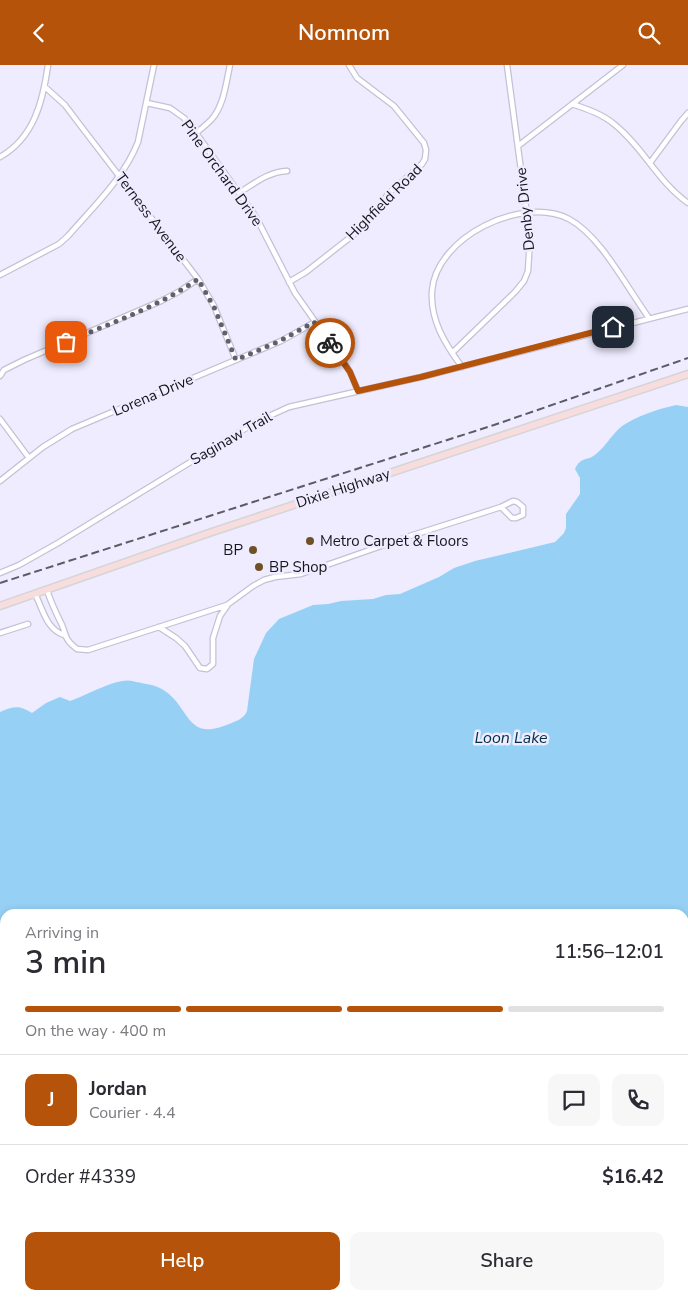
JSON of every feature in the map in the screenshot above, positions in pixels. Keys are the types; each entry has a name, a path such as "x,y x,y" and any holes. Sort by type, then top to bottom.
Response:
{"main road":[{"name":"Dixie Highway","path":"0,606 227,527 688,374"}],"street":[{"path":"0,157 12,151 27,134 34,122 45,87 48,65"},
{"path":"0,275 54,247 68,236 120,175 138,142 154,65"},
{"path":"196,133 216,113 222,99 230,65"},
{"name":"Highfield Road","path":"289,282 366,225 388,194 418,170 425,159 426,150 421,140 394,106 362,82 349,65"},
{"name":"Denby Drive","path":"452,353 515,293 524,281 528,271 530,238 507,65"},
{"path":"518,146 622,65"},
{"name":"Terness Avenue","path":"45,87 69,111 198,279 214,307 236,360"},
{"name":"Pine Orchard Drive","path":"147,103 170,109 184,119 196,133 256,217 289,282 314,322 350,372 358,391"},
{"path":"572,104 595,112 615,124 676,195 688,203"},
{"path":"650,163 688,113"},
{"path":"239,193 266,175 273,172 287,171"},
{"path":"462,367 444,341 432,307 432,290 438,269 444,257 475,231 508,216 527,213 549,213 567,218 583,228 617,271 649,318"},
{"path":"0,376 4,370 24,360 161,301 198,279"},
{"name":"Saginaw Trail","path":"0,573 19,565 58,543 268,415 289,407 462,367 688,309"},
{"name":"Lorena Drive","path":"0,481 43,447 72,429 280,341 314,322"},
{"path":"0,419 29,458"},
{"path":"35,594 50,625 56,632 64,635 77,649 88,650 227,605 264,580 301,574 501,507 513,501 523,507 522,515 512,518 501,507"},
{"path":"47,590 55,614 63,627 64,635"},
{"path":"159,627 185,646 200,668 207,669 213,664 213,638 220,616 227,605"},
{"path":"0,633 28,624"}],"water":[{"name":"Loon Lake","path":"676,405 688,407 688,909 0,909 0,712 16,707 32,713 46,703 60,697 70,701 110,684 132,681 158,687 165,691 197,726 205,729 215,728 237,721 247,711 254,659 266,633 279,619 313,605 373,599 386,595 400,594 439,577 454,568 475,561 555,542 564,533 566,514 580,494 580,478 575,469 580,462 596,454 618,429 628,422"}],"railway":[{"path":"0,583 494,425 688,358"}],"way so far":[{"path":"66,342 161,301 198,279 214,307 236,360 280,341 314,322 330,343"}],"place":[{"name":"Metro Carpet & Floors","path":"310,541"},
{"name":"BP","path":"253,550"},
{"name":"BP Shop","path":"259,567"}],"route":[{"path":"330,343 350,372 358,391 421,377 613,327"}]}
